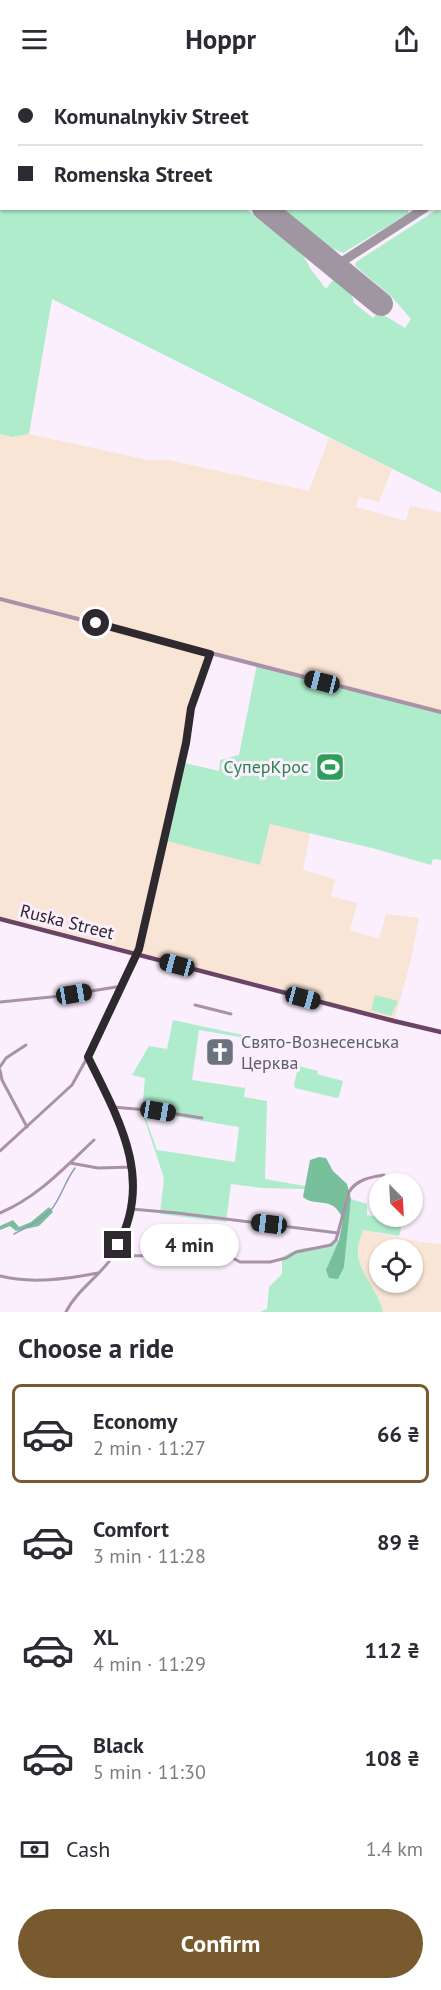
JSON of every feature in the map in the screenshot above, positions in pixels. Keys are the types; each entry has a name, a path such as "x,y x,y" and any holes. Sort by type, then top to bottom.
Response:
{"main road":[{"name":"Ruska Street","path":"0,919 394,1022 441,1032"}],"street":[{"path":"0,599 441,712"},
{"path":"0,1151 72,1085 137,955 186,743 191,708 210,654"},
{"path":"0,1002 61,996 122,986"},
{"path":"195,1005 231,1014"},
{"path":"26,1045 6,1058 0,1068 2,1080 27,1127"},
{"path":"66,1312 75,1298 113,1256 124,1234 135,1182 121,1125 88,1057"},
{"path":"113,1107 158,1111 202,1119"},
{"path":"0,1213 32,1197 53,1181 94,1140"},
{"path":"70,1163 98,1168 133,1167"},
{"path":"113,1256 217,1255 231,1257 240,1262 270,1262 286,1258 296,1252 331,1245 336,1240 349,1192 352,1187 369,1178"},
{"path":"131,1209 338,1233"},
{"path":"0,1276 22,1279 72,1278 100,1273"}],"shaded area":[{"path":"0,434 12,437 29,434 148,460 168,460 309,491 329,438 392,469 379,502 359,497 356,507 406,521 410,506 441,512 441,711 210,652 200,677 163,839 260,865 270,823 310,833 303,870 335,879 331,896 357,903 350,930 379,939 386,914 419,918 410,964 394,1021 0,920"},
{"path":"363,1230 406,1239 369,1239 369,1283 359,1262 358,1244"},
{"path":"423,1242 441,1244 441,1312 383,1312 374,1293 423,1293"}],"green space":[{"path":"0,210 247,210 301,252 326,289 334,279 351,292 354,303 373,318 379,312 405,328 411,319 391,296 355,266 356,262 436,210 441,210 441,493 52,299 29,434 12,437 0,434"},
{"path":"282,210 408,210 408,214 343,253 329,247"},
{"name":"СуперКрос","path":"257,664 441,711 441,860 433,859 431,865 372,848 270,824 260,865 163,840 180,762 219,771 220,760 239,755"},
{"path":"375,995 398,1001 391,1016 371,1010"},
{"path":"173,1020 252,1037 252,1039 199,1030 192,1080 245,1088 248,1067 244,1097 267,1101 265,1179 305,1186 305,1189 262,1188 231,1184 226,1222 160,1214 164,1178 142,1112 145,1078 132,1075 149,1046 167,1049","holes":["143,1111 239,1127 235,1162 157,1150"]},
{"path":"298,1066 343,1081 339,1097 295,1088 297,1072 295,1069"},
{"path":"319,1157 326,1158 333,1171 347,1184 351,1199 344,1267 338,1279 329,1278 326,1270 339,1240 343,1219 333,1206 310,1201 303,1197 310,1160"},
{"path":"351,1199 367,1204 369,1227 401,1227 399,1236 363,1230 359,1244 359,1260 369,1282 369,1293 375,1293 383,1312 260,1312 267,1309 269,1287 282,1274 282,1257 291,1252 323,1246 334,1239 339,1240 326,1270 344,1267"},
{"path":"49,1207 53,1212 39,1226 16,1231 10,1226 0,1230 0,1226 13,1220 19,1227 31,1222"}],"waterway":[{"path":"14,1234 38,1221 51,1210 75,1168"}],"taxiway":[{"path":"343,261 422,210"},
{"path":"328,260 334,264 343,261 340,267 345,275"}],"runway":[{"path":"266,210 381,304"}],"place":[{"name":"СуперКрос","path":"330,767"},
{"name":"Свято-Вознесенська Церква","path":"220,1052"}],"route":[{"path":"96,623 210,654 191,708 186,743 139,949 88,1057 121,1125 133,1167 135,1182 131,1209 124,1234 118,1245"}]}
